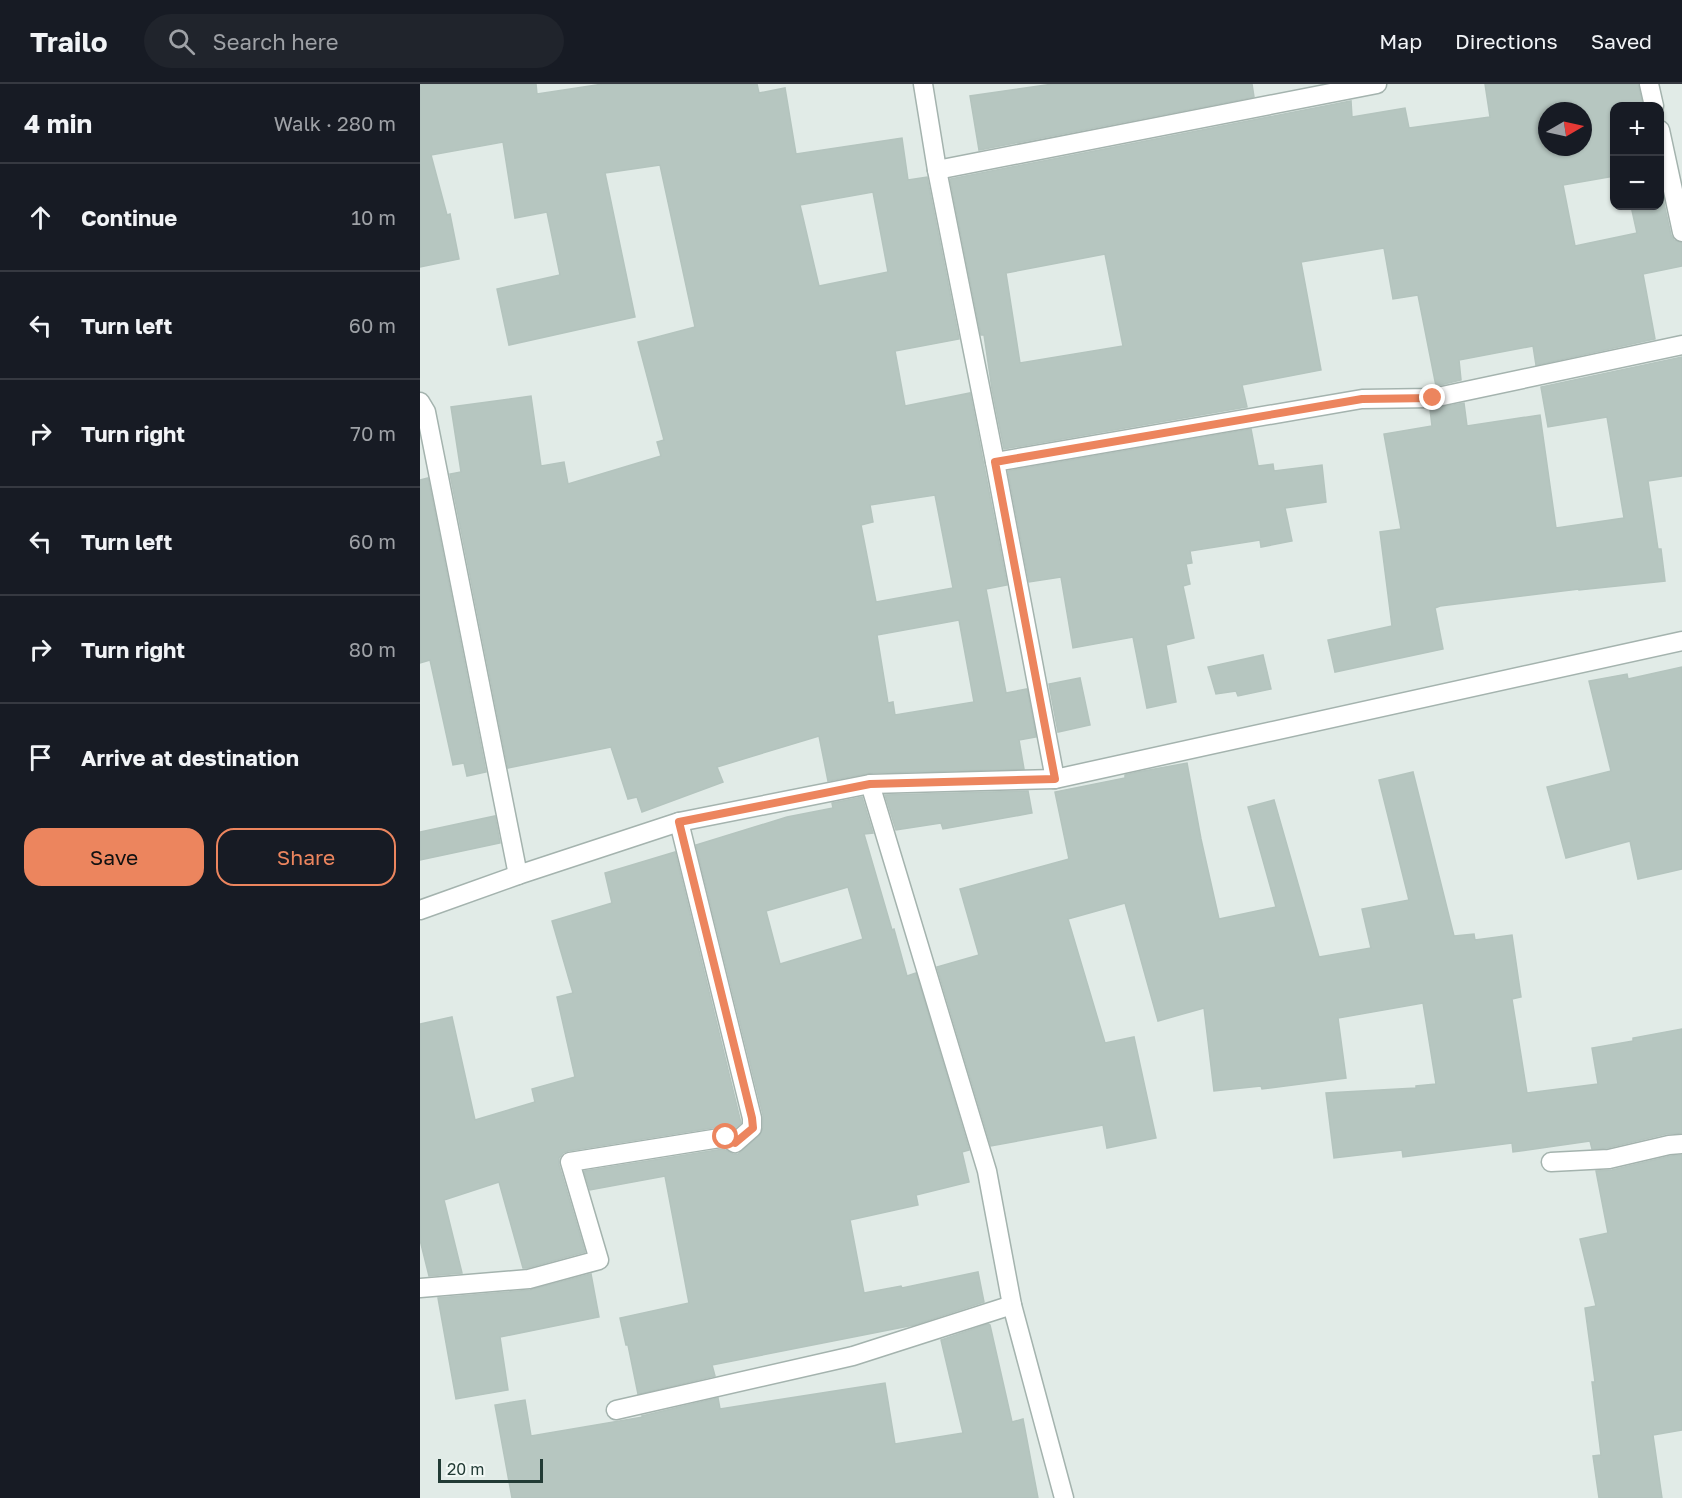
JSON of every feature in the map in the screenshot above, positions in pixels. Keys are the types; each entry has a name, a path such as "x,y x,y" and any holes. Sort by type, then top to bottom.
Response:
{"street":[{"path":"923,84 936,170 995,462 1055,779"},
{"path":"936,170 1377,84"},
{"path":"1649,84 1653,102"},
{"path":"1664,152 1682,232"},
{"path":"995,462 1362,399 1433,398 1682,345"},
{"path":"420,402 426,412 518,875"},
{"path":"420,910 679,822 870,784 1055,779 1682,641"},
{"path":"870,784 987,1171 1012,1305 1064,1498"},
{"path":"420,1288 529,1279 599,1260 570,1162 726,1137 735,1143 753,1128 679,822"},
{"path":"1551,1162 1609,1159 1682,1144"},
{"path":"616,1410 853,1356 1012,1305"}],"building":[{"path":"420,84 536,84 537,94 603,84 757,84 759,93 785,88 796,154 902,138 908,180 927,177 959,339 895,351 905,406 970,393 1007,585 986,589 1006,693 1027,689 1036,737 1019,740 1024,769 870,773 828,781 819,736 717,767 723,782 642,812 637,797 628,799 611,747 508,768 450,474 461,472 451,407 531,396 541,466 564,462 568,484 661,456 657,442 664,440 638,342 695,327 660,165 605,173 635,317 509,345 497,289 560,275 547,212 515,218 503,142 431,155 447,215 450,214 459,259 420,267","holes":["873,192 888,272 819,286 800,205","935,495 953,588 876,602 861,525 873,522 870,505","959,620 974,702 895,715 893,702 888,703 877,635"]},
{"path":"1053,84 1252,84 1254,97 979,150 970,96"},
{"path":"1485,84 1638,84 1642,102 1610,102 1610,177 1563,185 1575,246 1637,233 1632,210 1664,210 1664,204 1671,235 1674,240 1682,243 1682,266 1643,274 1655,339 1536,365 1533,346 1459,360 1461,380 1436,386 1418,295 1393,299 1384,248 1301,262 1321,370 1242,385 1247,407 1004,449 984,335 981,335 950,179 1351,101 1352,117 1405,108 1409,128 1490,117","holes":["1105,254 1123,346 1020,363 1006,273"]},
{"path":"1682,357 1682,476 1648,481 1665,581 1440,606 1435,608 1443,649 1335,672 1328,640 1392,626 1380,532 1401,529 1384,434 1432,426 1430,409 1464,403 1467,426 1540,415 1556,528 1624,518 1607,417 1548,427 1541,387"},
{"path":"1251,429 1258,466 1273,464 1274,471 1322,465 1326,502 1285,508 1292,541 1261,547 1260,540 1190,551 1192,563 1186,564 1190,584 1183,586 1194,638 1166,645 1176,702 1147,708 1133,637 1073,648 1061,577 1029,582 1008,471"},
{"path":"428,478 486,772 467,776 464,763 453,765 430,660 420,663 420,480"},
{"path":"1263,655 1271,689 1238,696 1236,691 1216,694 1208,667"},
{"path":"1682,667 1682,869 1638,879 1630,841 1566,858 1547,787 1611,771 1589,681 1627,674 1628,679"},
{"path":"1080,678 1090,725 1058,732 1049,684"},
{"path":"1187,763 1219,919 1276,907 1248,807 1274,800 1319,957 1371,948 1362,909 1409,900 1379,780 1413,772 1454,936 1474,934 1475,940 1512,935 1521,997 1512,999 1527,1093 1598,1084 1592,1048 1682,1029 1682,1133 1666,1134 1607,1148 1592,1149 1590,1141 1513,1152 1512,1143 1403,1157 1402,1150 1334,1158 1326,1093 1416,1088 1416,1086 1436,1084 1423,1003 1338,1018 1346,1078 1262,1089 1261,1086 1214,1091 1204,1008 1158,1021 1125,903 1068,919 1105,1043 1134,1037 1156,1138 1107,1148 1103,1125 991,1146 937,967 979,955 960,889 1069,859 1055,792"},
{"path":"1028,791 1032,813 943,829 941,823 896,830 885,795"},
{"path":"862,797 873,833 864,834 892,930 894,929 907,976 916,973 969,1150 962,1152 969,1182 916,1195 918,1205 850,1220 864,1293 901,1286 902,1288 978,1272 984,1302 914,1325 712,1365 715,1376 638,1394 620,1318 689,1303 665,1176 590,1190 584,1171 723,1149 738,1154 759,1136 763,1128 763,1115 696,845 787,817 833,808 832,803","holes":["848,887 863,939 780,964 766,911"]},
{"path":"495,816 500,843 420,860 420,832"},
{"path":"675,852 741,1123 734,1129 724,1126 563,1153 559,1158 559,1165 585,1252 527,1268 523,1268 499,1182 444,1200 462,1273 429,1276 420,1240 420,1024 452,1017 475,1120 535,1102 532,1089 575,1077 557,997 573,993 552,921 612,903 605,873"},
{"path":"1682,1155 1682,1430 1653,1435 1662,1498 1599,1498 1593,1456 1601,1455 1592,1382 1595,1382 1585,1308 1596,1306 1580,1239 1608,1233 1596,1171 1612,1170"},
{"path":"591,1274 599,1317 500,1337 508,1390 456,1399 438,1298 530,1290"},
{"path":"988,1324 1012,1422 1023,1419 1038,1498 512,1498 495,1405 525,1400 531,1436 643,1417 718,1398 720,1409 885,1383 895,1444 963,1433 941,1340"}],"route":[{"path":"726,1137 735,1143 753,1128 752,1118 679,822 870,784 1055,779 995,462 1362,399 1433,398"}]}
